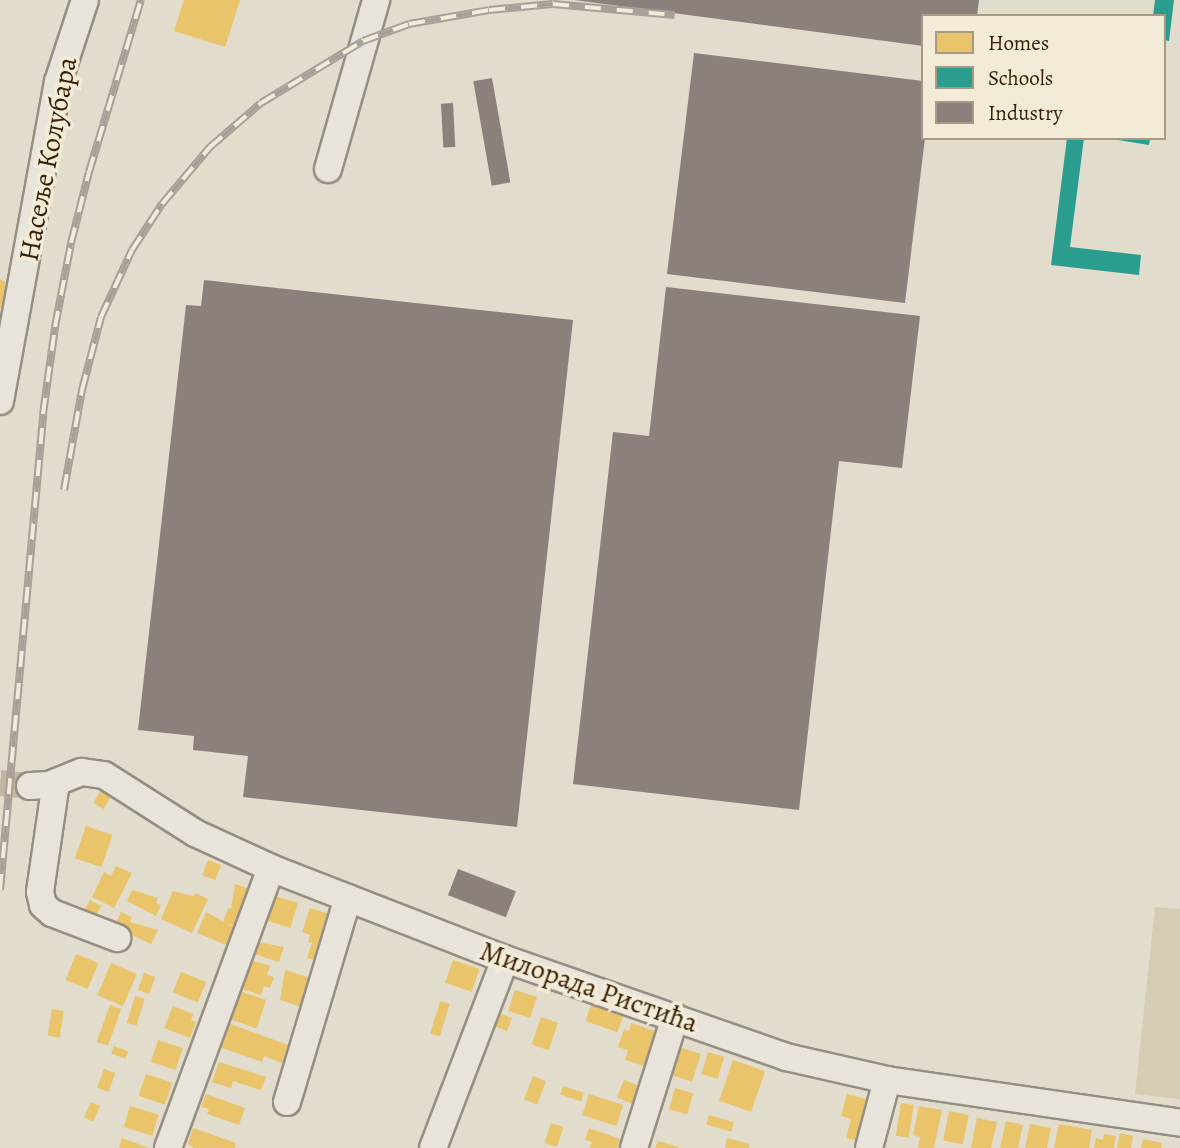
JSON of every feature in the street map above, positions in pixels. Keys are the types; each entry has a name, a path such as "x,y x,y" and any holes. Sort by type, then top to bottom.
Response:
{"street":[{"name":"Насеље Колубара","path":"0,401 58,82 85,0"},
{"path":"328,169 376,0"},
{"name":"Милорада Ристића","path":"30,786 56,782 82,772 104,775 195,833 271,868 505,959 786,1057 887,1080 1180,1123"},
{"path":"56,782 40,892 43,905 52,913 117,938"},
{"path":"168,1148 271,868"},
{"path":"287,1102 348,898"},
{"path":"433,1148 505,959"},
{"path":"634,1148 674,1017"},
{"path":"869,1148 887,1080"}],"shaded area":[{"path":"1155,907 1180,909 1180,1099 1135,1094"}],"building: Homes":[{"path":"184,0 240,0 225,47 174,31"},
{"path":"0,279 11,285 0,309"},
{"path":"101,790 111,796 104,809 93,803"},
{"path":"86,826 112,835 101,867 75,858"},
{"path":"208,860 221,865 215,880 202,875"},
{"path":"116,866 132,873 114,908 92,897 104,872 111,876"},
{"path":"235,884 250,889 238,927 223,922 228,908 231,909"},
{"path":"132,890 158,898 156,903 161,905 156,916 127,901"},
{"path":"173,891 193,896 195,893 208,899 192,933 161,919"},
{"path":"275,896 298,903 290,928 267,921"},
{"path":"90,900 101,906 96,917 84,910"},
{"path":"310,908 332,915 317,961 307,958 312,943 308,942 310,935 302,932"},
{"path":"121,912 132,917 130,922 158,930 151,944 114,927"},
{"path":"206,912 241,931 234,948 197,933"},
{"path":"258,942 284,947 279,962 254,954"},
{"path":"76,954 98,963 88,989 66,980"},
{"path":"248,959 270,966 267,975 274,977 270,988 264,986 261,995 242,989 244,984 241,983"},
{"path":"453,960 479,969 472,992 445,983"},
{"path":"111,963 137,974 123,1006 97,995"},
{"path":"285,970 314,979 305,1008 280,1000"},
{"path":"181,972 206,982 198,1003 173,992"},
{"path":"144,973 155,977 149,994 138,990"},
{"path":"237,990 266,1000 257,1028 227,1018"},
{"path":"515,990 537,997 530,1018 508,1011"},
{"path":"135,996 145,999 136,1026 127,1023"},
{"path":"440,1001 450,1004 440,1036 430,1034"},
{"path":"110,1005 121,1009 108,1046 97,1042"},
{"path":"591,1005 623,1016 618,1032 585,1021"},
{"path":"173,1006 193,1014 191,1020 196,1022 190,1038 164,1028"},
{"path":"52,1009 64,1011 60,1038 48,1036"},
{"path":"499,1013 512,1018 507,1031 494,1026"},
{"path":"541,1017 558,1023 549,1050 532,1044"},
{"path":"228,1023 288,1045 282,1063 264,1056 262,1062 220,1047"},
{"path":"631,1023 655,1031 647,1067 625,1060 628,1050 618,1047 624,1029 629,1031"},
{"path":"158,1040 183,1048 176,1070 151,1062"},
{"path":"114,1046 128,1051 125,1059 111,1054"},
{"path":"679,1047 701,1054 692,1082 670,1075"},
{"path":"708,1052 724,1057 718,1079 701,1074"},
{"path":"733,1060 765,1071 751,1112 719,1101"},
{"path":"219,1062 266,1077 261,1090 233,1081 231,1088 212,1082"},
{"path":"104,1069 115,1073 108,1092 97,1088"},
{"path":"146,1074 172,1083 165,1105 139,1096"},
{"path":"533,1076 546,1081 537,1104 524,1099"},
{"path":"624,1080 639,1086 632,1104 617,1098"},
{"path":"563,1086 584,1093 581,1101 560,1095"},
{"path":"675,1088 693,1093 687,1114 669,1109"},
{"path":"206,1094 245,1108 239,1125 207,1114 209,1109 201,1107"},
{"path":"589,1094 623,1105 616,1126 582,1115"},
{"path":"847,1094 873,1101 861,1142 846,1138 851,1119 841,1116"},
{"path":"91,1102 100,1106 93,1122 84,1118"},
{"path":"901,1103 914,1105 909,1138 896,1136"},
{"path":"130,1106 159,1115 152,1136 124,1127"},
{"path":"919,1106 942,1110 934,1148 918,1148 920,1137 913,1135"},
{"path":"949,1111 969,1115 963,1144 943,1140"},
{"path":"709,1115 734,1122 731,1132 706,1125"},
{"path":"977,1118 997,1122 991,1148 971,1148"},
{"path":"1006,1121 1023,1125 1018,1148 1000,1148"},
{"path":"551,1123 563,1127 557,1147 545,1143"},
{"path":"1030,1124 1051,1128 1047,1148 1025,1148"},
{"path":"1059,1124 1092,1130 1089,1148 1054,1148"},
{"path":"193,1128 236,1143 235,1148 194,1148 188,1144"},
{"path":"589,1128 620,1139 617,1148 589,1148 592,1142 585,1140"},
{"path":"1120,1133 1133,1136 1131,1148 1117,1148"},
{"path":"1104,1134 1116,1136 1114,1148 1094,1148 1096,1138 1103,1140"},
{"path":"122,1138 149,1148 119,1148"},
{"path":"727,1138 750,1144 749,1148 725,1148"},
{"path":"1143,1139 1162,1143 1161,1148 1141,1148"},
{"path":"658,1141 679,1147 679,1148 655,1148"}],"building: Schools":[{"path":"1155,0 1174,0 1169,41 1166,40 1166,14 1153,14"},
{"path":"1067,140 1084,140 1070,247 1141,255 1139,275 1051,265"},
{"path":"1118,140 1150,140 1149,145"}],"building: Industry":[{"path":"574,0 979,0 977,14 921,14 921,46"},
{"path":"694,53 921,81 921,140 925,140 905,303 667,274"},
{"path":"492,78 510,182 492,186 473,81"},
{"path":"453,103 455,147 443,148 441,104"},
{"path":"204,280 573,320 517,827 243,797 248,756 193,750 194,736 138,730 186,305 201,306"},
{"path":"666,287 920,316 902,468 839,461 799,810 573,784 613,432 649,436"},
{"path":"458,869 516,891 506,917 448,895"}],"tunnel":[{"path":"0,783 30,786"}],"railway":[{"path":"0,890 43,414 55,327 71,243 89,172 141,0"},
{"path":"64,490 82,390 101,317 132,250 162,204 210,147 261,103 363,41 409,24 489,10 553,4 675,15"}]}
